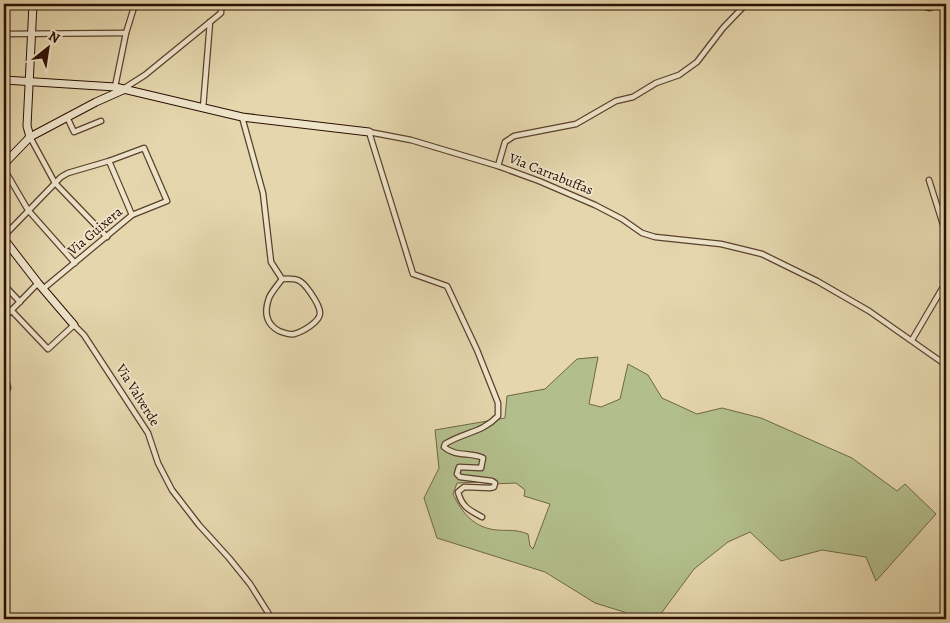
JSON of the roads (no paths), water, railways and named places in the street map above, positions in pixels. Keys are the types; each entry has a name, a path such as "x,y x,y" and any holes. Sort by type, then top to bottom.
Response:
{"street":[{"path":"33,4 27,126 30,137 55,183 107,237"},
{"path":"4,5 135,4 126,33 114,91 30,137 4,164"},
{"path":"123,89 145,74 221,13 221,4"},
{"path":"498,166 505,142 514,136 576,124 616,101 633,97 656,82 679,75 698,62 723,28 746,4"},
{"path":"923,4 930,8 937,4"},
{"path":"203,108 210,22"},
{"path":"4,34 126,33"},
{"path":"4,80 103,87 101,99"},
{"name":"Via Carrabuffas","path":"103,87 114,91 123,89 242,116 369,132 411,140 498,166 595,205 622,219 642,233 676,240 721,244 762,254 869,311 946,365"},
{"path":"242,116 264,194 271,262 282,279"},
{"path":"67,117 74,132 101,121"},
{"path":"369,132 413,274 447,286 477,350 498,403 498,416 491,424 452,439 445,444 444,448 483,458 481,468 459,467 457,471 460,477 495,483 494,487 490,488 464,487 458,492 460,501 467,508 482,517"},
{"name":"Via Guixera","path":"4,318 20,302 75,263 132,215 167,202 144,148 108,161"},
{"path":"4,238 28,210 68,173 108,161 132,215"},
{"path":"4,169 28,210 75,263"},
{"path":"929,180 946,234"},
{"name":"Via Valverde","path":"4,238 40,286 98,354 148,433 158,463 172,490 199,525 250,584 272,619"},
{"path":"282,279 298,279 303,282 316,300 320,312 319,318 315,322 294,334 284,334 274,328 268,321 266,313 269,299 282,279"},
{"path":"912,340 946,282"},
{"path":"4,285 20,302"},
{"path":"11,310 48,348 74,325"},
{"path":"4,370 8,388 4,394"}]}
